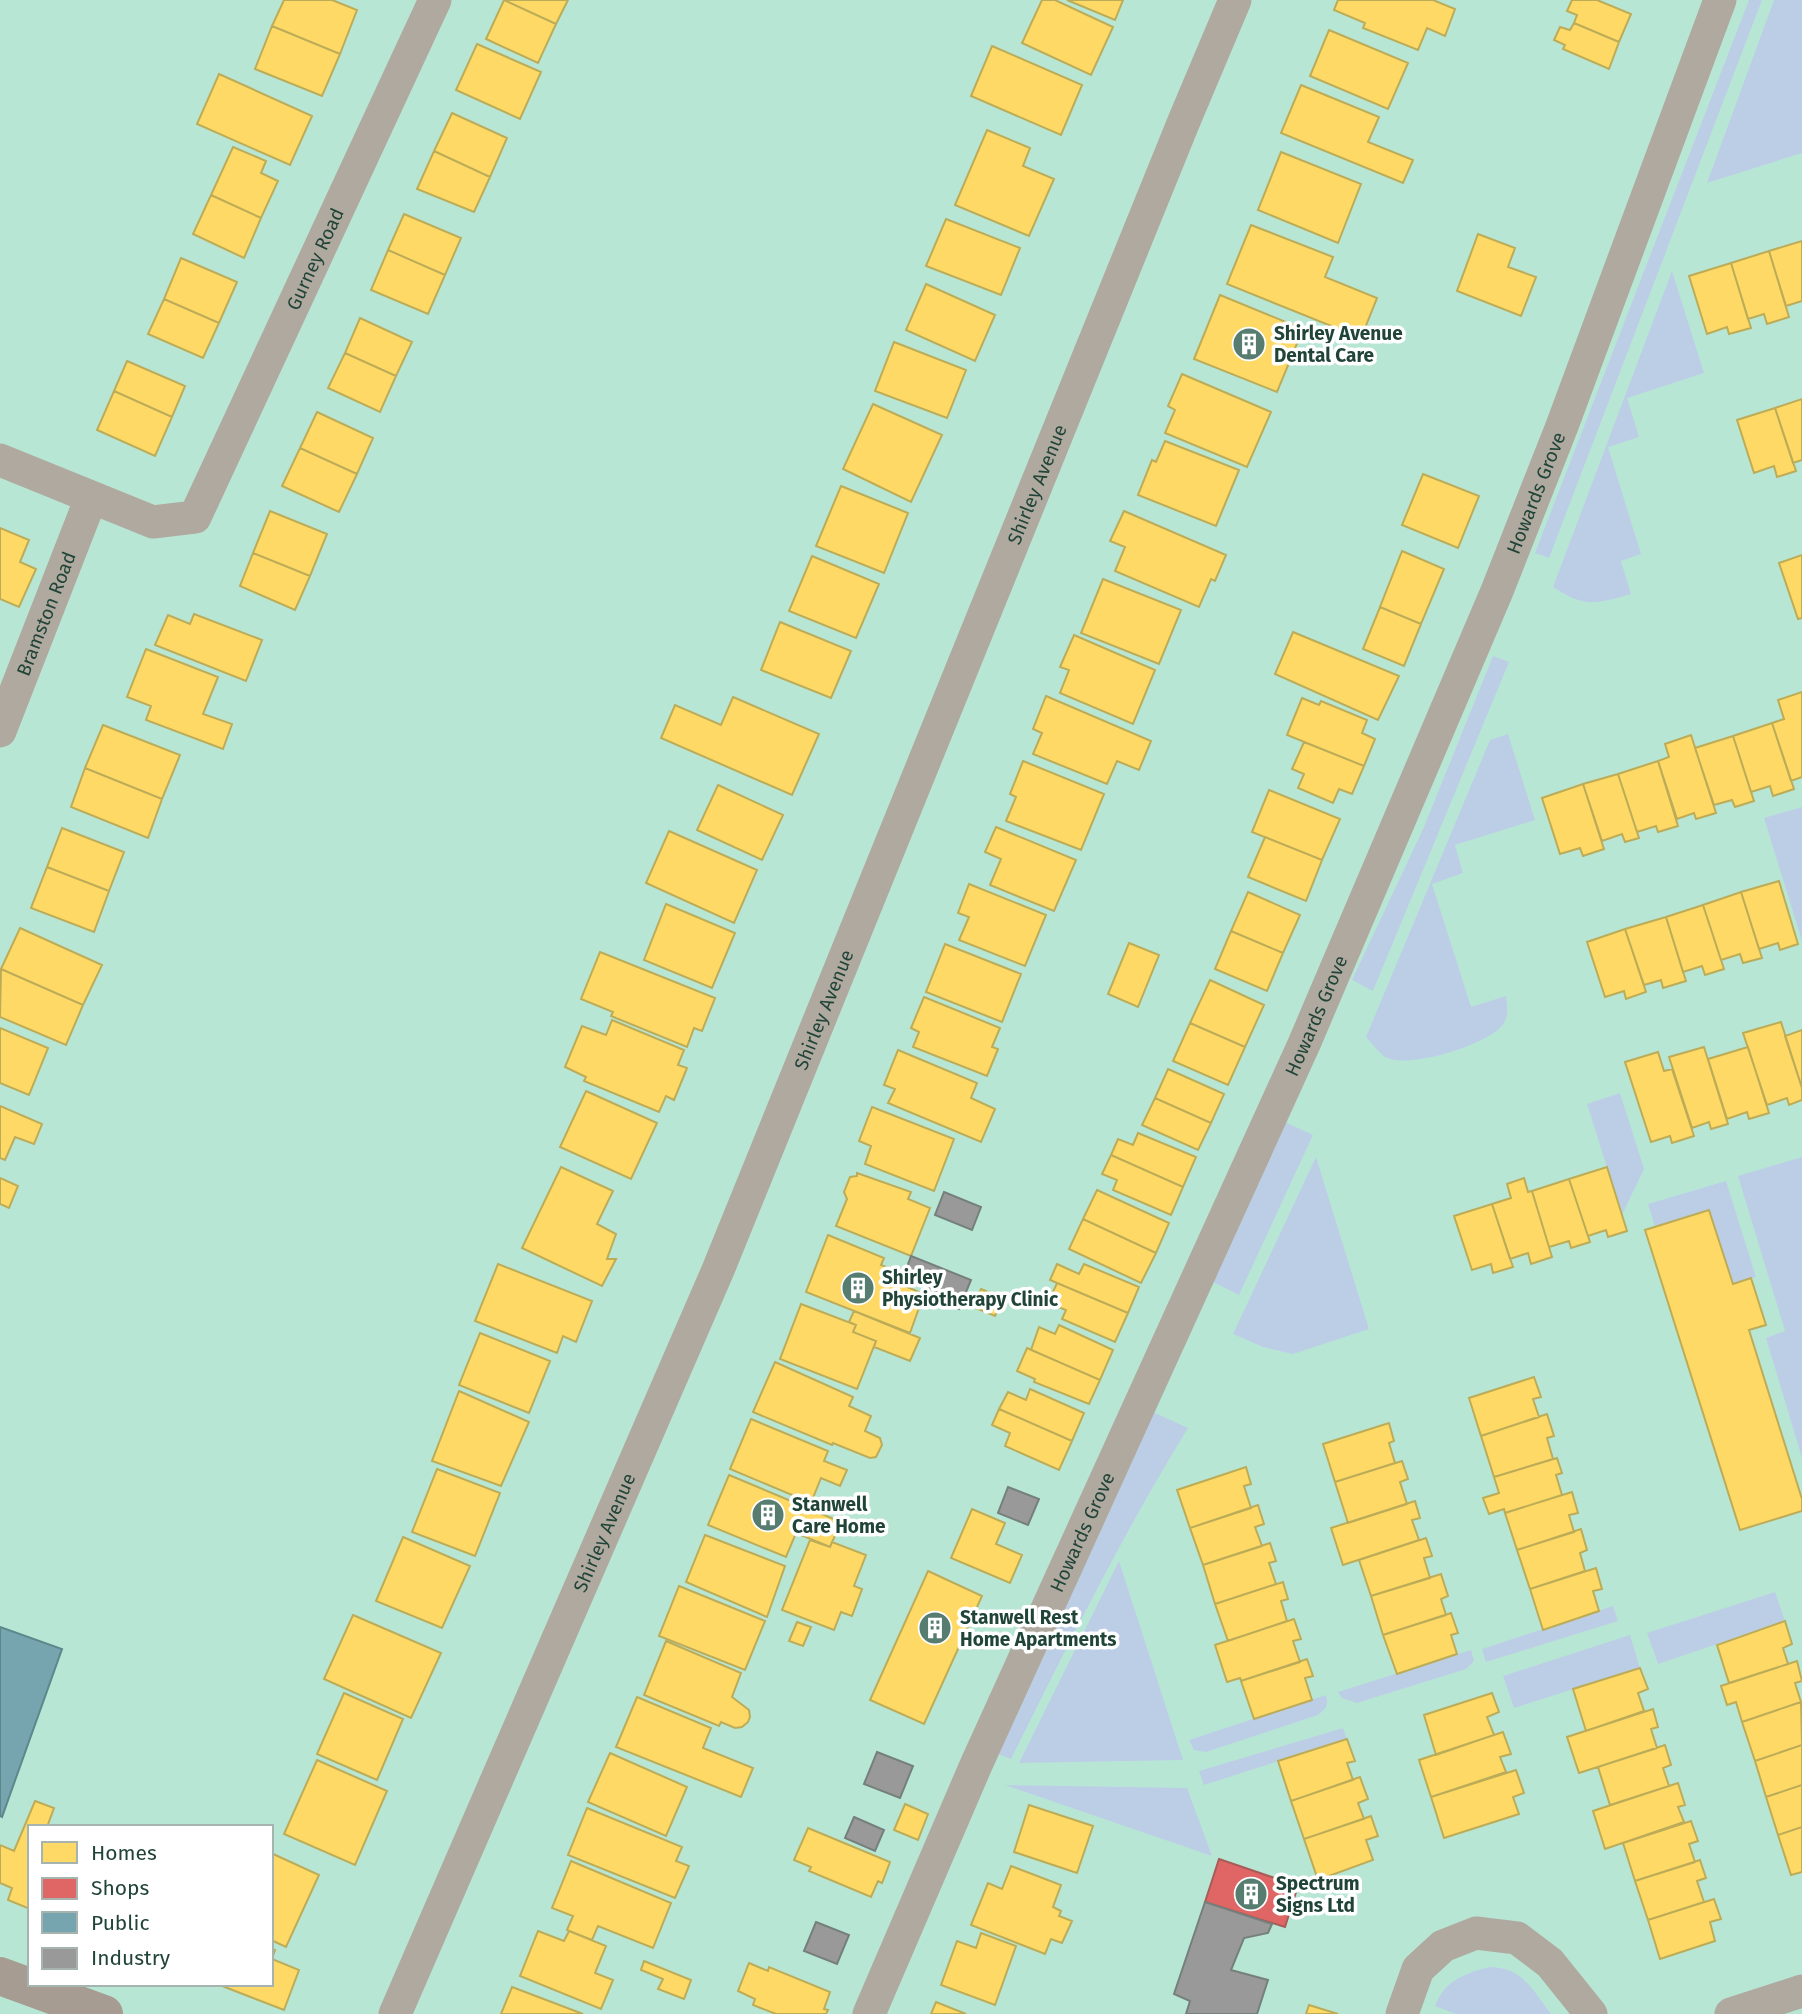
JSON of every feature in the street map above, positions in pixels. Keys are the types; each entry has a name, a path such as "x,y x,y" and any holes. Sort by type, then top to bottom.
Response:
{"street":[{"name":"Gurney Road","path":"91,498 153,522 195,517 435,0"},
{"name":"Shirley Avenue","path":"395,2014 718,1270 1235,0"},
{"name":"Howards Grove","path":"869,2014 993,1727 1304,1044 1497,591 1562,426 1720,0"},
{"path":"0,460 91,498"},
{"name":"Bramston Road","path":"0,731 91,498"},
{"path":"1402,2014 1418,1969 1443,1946 1476,1933 1517,1938 1550,1963 1591,2014"},
{"path":"0,1976 104,2014"},
{"path":"1731,2014 1802,1991"}],"shaded area":[{"path":"1749,0 1762,0 1549,558 1535,553"},
{"path":"1774,0 1802,0 1802,153 1707,183"},
{"path":"1672,271 1704,373 1627,398 1639,437 1608,447 1641,554 1621,561 1631,594 1599,602 1583,601 1553,587"},
{"path":"1493,656 1509,662 1373,991 1352,980 1424,827"},
{"path":"1508,734 1535,820 1455,845 1463,873 1432,884 1471,1007 1506,996 1506,1020 1496,1031 1483,1039 1448,1053 1411,1060 1385,1057 1366,1037 1490,740"},
{"path":"1802,807 1802,941 1764,818"},
{"path":"1620,1093 1644,1169 1622,1215 1587,1104"},
{"path":"1285,1122 1313,1135 1239,1295 1213,1282"},
{"path":"1316,1157 1369,1329 1293,1354 1263,1347 1233,1334"},
{"path":"1802,1157 1802,1458 1766,1338 1785,1331 1738,1176"},
{"path":"1726,1181 1756,1277 1733,1284 1709,1210 1655,1227 1648,1204"},
{"path":"1153,1412 1188,1428 1118,1550 1011,1759 998,1754"},
{"path":"1119,1561 1183,1760 1019,1763"},
{"path":"1775,1592 1785,1621 1658,1664 1647,1633"},
{"path":"1613,1606 1618,1621 1486,1662 1482,1649"},
{"path":"1630,1635 1640,1668 1514,1708 1503,1676"},
{"path":"1471,1650 1474,1661 1466,1669 1357,1703 1342,1698 1338,1692"},
{"path":"1326,1695 1326,1706 1318,1715 1206,1752 1194,1750 1189,1740"},
{"path":"1343,1728 1347,1739 1204,1785 1199,1771"},
{"path":"1005,1785 1187,1788 1212,1856"},
{"path":"1490,1967 1502,1968 1519,1976 1551,2014 1456,2014 1435,2006 1444,1990 1456,1979"}],"building: Homes":[{"path":"284,0 332,0 357,10 340,54 272,26"},
{"path":"504,0 556,24 538,63 486,39"},
{"path":"504,0 568,0 556,24"},
{"path":"1042,0 1055,0 1113,27 1091,75 1022,43"},
{"path":"1067,0 1123,0 1115,20"},
{"path":"1338,0 1433,0 1455,9 1445,36 1427,28 1418,50 1363,28 1365,23 1334,10"},
{"path":"1572,0 1597,0 1631,14 1619,42 1574,23 1577,15 1567,11"},
{"path":"1574,23 1619,42 1609,69 1563,49 1565,45 1554,40 1560,27 1570,30"},
{"path":"272,26 340,54 322,96 255,69"},
{"path":"1329,30 1408,63 1388,109 1310,76"},
{"path":"477,44 541,72 520,119 456,90"},
{"path":"992,46 1082,85 1061,135 971,96"},
{"path":"219,74 312,116 290,165 197,124"},
{"path":"1301,85 1379,117 1368,142 1413,160 1403,183 1281,133"},
{"path":"452,113 507,138 490,177 434,151"},
{"path":"987,130 1030,148 1023,166 1054,179 1029,236 955,205"},
{"path":"233,147 266,161 261,173 278,181 261,218 211,195"},
{"path":"434,151 490,177 474,212 417,189"},
{"path":"1281,152 1361,184 1338,243 1258,210"},
{"path":"211,195 261,218 244,258 193,234"},
{"path":"404,214 461,238 445,275 388,250"},
{"path":"946,219 1020,248 1001,295 926,266"},
{"path":"1251,225 1333,257 1325,277 1377,298 1361,338 1227,284"},
{"path":"1478,234 1515,248 1508,267 1536,277 1521,316 1457,291"},
{"path":"1802,241 1802,301 1786,306 1769,251"},
{"path":"388,250 445,275 428,314 371,290"},
{"path":"1769,251 1789,317 1767,324 1764,314 1748,319 1731,263"},
{"path":"181,258 237,282 219,323 164,299"},
{"path":"1731,263 1751,328 1729,334 1727,327 1707,334 1689,276"},
{"path":"926,284 995,315 975,361 906,330"},
{"name":"Shirley Avenue Dental Care","path":"1220,295 1303,329 1277,392 1194,359"},
{"path":"164,299 219,323 203,358 148,334"},
{"path":"360,318 412,342 396,376 345,353"},
{"path":"894,342 966,370 947,418 875,391"},
{"path":"345,353 396,376 380,412 328,388"},
{"path":"127,361 185,386 172,417 114,391"},
{"path":"1182,374 1271,412 1247,467 1165,433 1175,410 1168,406"},
{"path":"114,391 172,417 155,456 97,430"},
{"path":"1802,399 1802,460 1793,463 1775,408"},
{"path":"873,404 942,435 911,502 843,469"},
{"path":"1775,408 1796,471 1777,477 1774,466 1754,473 1737,420"},
{"path":"317,412 373,438 357,474 300,448"},
{"path":"1165,441 1239,470 1216,526 1138,495 1152,460 1156,462"},
{"path":"300,448 357,474 339,512 282,486"},
{"path":"1423,474 1479,496 1458,548 1402,525"},
{"path":"841,486 908,513 884,573 816,546"},
{"path":"270,511 327,534 310,576 253,553"},
{"path":"1124,511 1226,555 1215,581 1211,579 1199,607 1115,571 1125,547 1110,541"},
{"path":"0,528 29,540 20,562 36,569 19,607 0,599"},
{"path":"1402,551 1444,569 1421,624 1380,607"},
{"path":"253,553 310,576 295,610 240,586"},
{"path":"1802,555 1802,618 1798,619 1779,563"},
{"path":"812,556 879,584 856,638 789,611"},
{"path":"1103,579 1181,610 1159,664 1081,633"},
{"path":"1380,607 1421,624 1404,666 1363,649"},
{"path":"194,614 262,640 246,681 155,645 168,615 190,624"},
{"path":"780,622 851,651 831,698 761,670"},
{"path":"1293,632 1399,676 1378,720 1275,674"},
{"path":"1074,635 1155,670 1133,724 1060,693 1069,670 1060,667"},
{"path":"146,649 218,677 203,714 232,724 223,749 146,720 151,706 127,697"},
{"path":"1802,692 1802,777 1791,781 1772,723 1784,719 1778,700"},
{"path":"1046,696 1151,741 1139,770 1117,761 1107,784 1033,754 1042,733 1033,729"},
{"path":"733,697 819,734 792,795 661,738 675,705 721,725"},
{"path":"1302,698 1319,705 1321,701 1367,720 1362,733 1375,739 1364,766 1287,735"},
{"path":"1772,723 1794,789 1773,796 1770,786 1751,792 1733,736"},
{"path":"103,725 180,755 162,799 85,768"},
{"path":"1691,735 1716,813 1696,819 1694,813 1677,819 1658,761 1669,757 1665,744"},
{"path":"1733,736 1754,801 1735,807 1732,800 1714,805 1695,748"},
{"path":"1304,742 1364,766 1352,794 1339,789 1333,803 1298,788 1304,774 1292,769"},
{"path":"1023,761 1104,794 1081,850 1006,821 1016,797 1010,794"},
{"path":"1658,761 1678,826 1658,832 1656,826 1637,832 1618,774"},
{"path":"85,768 162,799 148,838 71,807"},
{"path":"1618,774 1639,838 1625,842 1622,834 1602,841 1583,784"},
{"path":"1583,784 1604,849 1583,856 1580,848 1560,854 1542,798"},
{"path":"718,785 783,815 762,860 697,830"},
{"path":"1269,790 1340,819 1322,860 1252,832"},
{"path":"996,827 1076,860 1054,911 990,885 1001,859 985,852"},
{"path":"62,828 124,852 109,891 47,867"},
{"path":"669,831 757,870 734,923 646,883"},
{"path":"1265,837 1322,860 1306,901 1248,877"},
{"path":"47,867 109,891 94,932 31,908"},
{"path":"1779,881 1798,944 1780,950 1778,943 1759,949 1741,892"},
{"path":"969,884 1046,915 1025,966 959,940 969,917 958,913"},
{"path":"1248,892 1300,915 1283,953 1231,931"},
{"path":"1741,892 1762,958 1743,963 1740,954 1721,960 1703,905"},
{"path":"666,904 735,933 712,988 644,960"},
{"path":"1703,905 1724,969 1705,975 1702,966 1683,972 1666,917"},
{"path":"1666,917 1686,981 1663,988 1661,980 1644,985 1625,929"},
{"path":"20,928 102,965 83,1005 1,969"},
{"path":"1625,929 1646,992 1626,999 1624,991 1605,997 1587,942"},
{"path":"1231,931 1283,953 1267,991 1215,969"},
{"path":"1129,943 1159,955 1138,1007 1108,994"},
{"path":"945,944 1021,974 1002,1022 926,992"},
{"path":"600,952 715,998 702,1031 694,1028 687,1047 611,1016 613,1012 581,999"},
{"path":"1,969 83,1005 66,1045 0,1017"},
{"path":"1210,980 1264,1005 1245,1047 1190,1023"},
{"path":"924,997 1000,1028 992,1047 998,1049 987,1076 913,1047 919,1032 911,1028"},
{"path":"612,1020 684,1050 678,1065 687,1068 674,1100 666,1096 659,1112 584,1081 586,1077 565,1067 582,1026 606,1035"},
{"path":"1781,1022 1802,1088 1802,1100 1789,1105 1787,1098 1767,1105 1743,1033"},
{"path":"1190,1023 1245,1047 1228,1085 1173,1061"},
{"path":"0,1028 48,1048 29,1095 0,1083"},
{"path":"1802,1030 1802,1088 1785,1036"},
{"path":"1704,1047 1728,1124 1711,1129 1709,1122 1692,1128 1669,1057"},
{"path":"1748,1047 1769,1113 1749,1119 1747,1112 1727,1119 1708,1059"},
{"path":"898,1050 977,1083 971,1098 995,1109 981,1142 888,1103 895,1089 884,1085"},
{"path":"1658,1052 1664,1071 1672,1069 1694,1136 1672,1143 1670,1136 1651,1142 1625,1062"},
{"path":"1168,1069 1224,1094 1211,1123 1155,1098"},
{"path":"586,1091 657,1123 631,1179 560,1147"},
{"path":"1155,1098 1211,1123 1198,1150 1142,1125"},
{"path":"0,1106 42,1124 34,1144 15,1137 5,1160 0,1158"},
{"path":"872,1107 954,1139 934,1191 865,1164 871,1146 859,1141"},
{"path":"1138,1133 1196,1157 1183,1187 1111,1155 1118,1139 1133,1145"},
{"path":"1111,1155 1183,1187 1171,1215 1113,1190 1117,1180 1102,1174"},
{"path":"561,1167 613,1191 597,1224 616,1234 607,1259 616,1259 602,1286 522,1248"},
{"path":"1607,1167 1627,1231 1608,1237 1606,1230 1588,1236 1569,1179"},
{"path":"857,1173 911,1192 908,1199 930,1208 911,1256 836,1226 847,1199 844,1192 850,1177 857,1176"},
{"path":"0,1178 18,1186 9,1208 0,1204"},
{"path":"1524,1178 1528,1192 1532,1191 1552,1257 1531,1264 1528,1253 1510,1259 1492,1204 1511,1198 1507,1184"},
{"path":"1569,1179 1590,1242 1571,1248 1569,1241 1549,1247 1532,1191"},
{"path":"1097,1190 1169,1223 1156,1253 1083,1219"},
{"path":"1492,1204 1513,1267 1493,1273 1491,1264 1472,1270 1454,1216"},
{"path":"1709,1210 1733,1284 1751,1278 1766,1325 1749,1330 1802,1499 1802,1511 1740,1530 1645,1230"},
{"path":"1083,1219 1156,1253 1141,1283 1069,1249"},
{"name":"Shirley Physiotherapy Clinic","path":"828,1235 884,1258 881,1265 904,1274 900,1284 924,1294 910,1333 806,1292"},
{"path":"498,1264 592,1301 576,1342 563,1336 557,1353 475,1321"},
{"path":"1057,1264 1079,1274 1084,1264 1139,1287 1128,1313 1050,1280"},
{"path":"1057,1283 1128,1313 1115,1342 1062,1319 1066,1310 1048,1303"},
{"path":"981,1289 1003,1298 995,1316 973,1307"},
{"path":"801,1304 856,1325 853,1332 876,1341 857,1389 780,1359"},
{"path":"854,1311 920,1338 910,1361 874,1347 876,1341 853,1332 856,1325 849,1322"},
{"path":"1059,1325 1113,1350 1100,1380 1031,1350 1039,1327 1055,1334"},
{"path":"480,1333 550,1361 529,1413 459,1385"},
{"path":"1027,1348 1100,1380 1089,1404 1034,1382 1035,1379 1017,1371"},
{"path":"775,1362 853,1397 849,1406 871,1416 865,1431 880,1438 882,1445 876,1457 870,1458 833,1443 832,1445 753,1412"},
{"path":"1534,1377 1541,1397 1533,1399 1539,1417 1481,1436 1469,1398"},
{"path":"1030,1389 1084,1413 1072,1441 999,1409 1008,1392 1026,1400"},
{"path":"459,1391 529,1422 501,1486 432,1461"},
{"path":"999,1409 1072,1441 1059,1470 1005,1446 1010,1433 992,1425"},
{"path":"1547,1414 1554,1436 1547,1438 1553,1459 1494,1477 1481,1436"},
{"name":"Stanwell Care Home","path":"751,1419 828,1451 824,1461 847,1470 840,1486 821,1478 811,1503 730,1469"},
{"path":"1389,1423 1394,1441 1389,1443 1395,1463 1335,1482 1323,1444"},
{"path":"1557,1458 1562,1473 1556,1475 1562,1495 1505,1513 1504,1509 1489,1514 1483,1498 1499,1493 1494,1477"},
{"path":"1402,1461 1408,1479 1400,1482 1407,1504 1348,1523 1335,1482"},
{"path":"1246,1467 1251,1484 1244,1486 1251,1508 1190,1528 1177,1490"},
{"path":"437,1469 500,1493 475,1556 412,1532"},
{"name":"Stanwell Care Home","path":"729,1475 841,1522 830,1547 796,1533 786,1557 708,1525"},
{"path":"1572,1492 1578,1513 1569,1515 1574,1532 1517,1550 1505,1513"},
{"path":"1415,1501 1420,1518 1412,1520 1419,1540 1343,1565 1331,1528"},
{"path":"1258,1505 1264,1524 1255,1527 1262,1546 1203,1565 1190,1528"},
{"path":"972,1509 1005,1523 996,1544 1022,1555 1010,1583 951,1558"},
{"path":"1581,1529 1587,1550 1580,1553 1585,1571 1530,1589 1517,1550"},
{"name":"Stanwell Care Home","path":"705,1535 785,1566 767,1617 686,1582"},
{"path":"403,1537 470,1566 442,1628 376,1601"},
{"path":"1426,1538 1432,1556 1424,1558 1430,1578 1371,1596 1359,1560"},
{"path":"810,1540 830,1547 832,1542 866,1555 854,1586 862,1589 852,1616 841,1612 834,1630 782,1610"},
{"path":"1270,1543 1276,1561 1269,1563 1276,1584 1215,1604 1203,1565"},
{"path":"1596,1568 1602,1589 1593,1591 1599,1611 1543,1630 1530,1589"},
{"name":"Stanwell Rest Home Apartments","path":"928,1571 982,1596 924,1724 870,1700"},
{"path":"1441,1574 1448,1596 1441,1599 1446,1615 1383,1635 1371,1596"},
{"path":"1283,1582 1288,1599 1281,1601 1287,1621 1228,1641 1215,1604"},
{"path":"679,1586 765,1621 745,1670 659,1636"},
{"path":"1451,1613 1458,1633 1451,1635 1457,1654 1397,1674 1383,1635"},
{"path":"353,1615 441,1653 411,1718 324,1679"},
{"path":"1294,1619 1301,1639 1293,1641 1300,1662 1241,1681 1240,1678 1227,1682 1215,1645"},
{"path":"1785,1621 1792,1644 1783,1648 1788,1664 1729,1683 1717,1645"},
{"path":"797,1622 811,1627 803,1646 789,1641"},
{"path":"666,1641 741,1673 732,1697 749,1710 748,1722 735,1728 721,1722 719,1726 644,1695"},
{"path":"1307,1659 1313,1676 1305,1678 1312,1700 1254,1719 1241,1681"},
{"path":"1797,1661 1802,1681 1795,1683 1801,1702 1742,1722 1736,1702 1727,1705 1721,1686"},
{"path":"1640,1668 1648,1689 1638,1693 1644,1711 1586,1731 1573,1689"},
{"path":"344,1693 403,1719 377,1780 317,1754"},
{"path":"1492,1693 1499,1712 1487,1717 1494,1735 1436,1755 1424,1715"},
{"path":"637,1697 711,1728 703,1748 753,1768 741,1797 616,1747"},
{"path":"1801,1702 1802,1745 1755,1761 1742,1722"},
{"path":"1653,1709 1658,1727 1651,1729 1657,1748 1579,1773 1567,1737"},
{"path":"1503,1732 1511,1754 1500,1757 1506,1772 1431,1797 1419,1760"},
{"path":"1347,1739 1355,1761 1347,1763 1353,1780 1291,1801 1278,1761"},
{"path":"1665,1745 1671,1765 1663,1768 1669,1786 1610,1805 1598,1767"},
{"path":"1802,1745 1802,1785 1766,1797 1755,1761"},
{"path":"610,1753 687,1787 666,1836 588,1802"},
{"path":"317,1760 387,1791 355,1865 284,1834"},
{"path":"1516,1770 1524,1793 1513,1797 1519,1814 1444,1838 1431,1797"},
{"path":"1360,1777 1368,1799 1358,1803 1364,1819 1304,1839 1291,1801"},
{"path":"1678,1783 1685,1805 1678,1807 1684,1822 1605,1849 1593,1811"},
{"path":"1802,1785 1802,1827 1778,1835 1766,1797"},
{"path":"35,1801 54,1808 48,1825 28,1825 28,1908 8,1900 12,1888 0,1883 0,1845 14,1851"},
{"path":"905,1804 928,1814 918,1840 894,1830"},
{"path":"1029,1805 1093,1826 1077,1873 1014,1852"},
{"path":"587,1808 682,1847 676,1861 689,1866 675,1898 568,1855"},
{"path":"1371,1816 1378,1836 1366,1840 1373,1860 1318,1880 1304,1839"},
{"path":"1691,1821 1698,1841 1689,1844 1695,1862 1635,1881 1623,1843"},
{"path":"1802,1827 1802,1872 1791,1875 1778,1835"},
{"path":"808,1828 890,1862 882,1883 878,1881 871,1897 809,1871 811,1867 794,1860"},
{"path":"273,1854 319,1875 286,1947 273,1941"},
{"path":"1700,1860 1706,1878 1697,1881 1704,1902 1648,1920 1635,1881"},
{"path":"571,1861 671,1903 653,1948 598,1926 592,1940 567,1930 573,1916 552,1908"},
{"path":"1011,1866 1061,1885 1053,1907 1061,1911 1059,1916 1072,1921 1062,1943 1051,1939 1045,1954 971,1925 988,1883 1002,1889"},
{"path":"1714,1899 1721,1919 1710,1922 1715,1941 1660,1959 1648,1920"},
{"path":"538,1931 564,1941 569,1931 606,1946 595,1973 613,1980 601,2009 520,1976"},
{"path":"981,1933 1016,1946 995,2005 941,1985 957,1941 976,1948"},
{"path":"273,1959 299,1970 284,2010 222,1986 273,1986"},
{"path":"644,1961 691,1980 684,1999 658,1989 663,1979 641,1970"},
{"path":"749,1963 768,1971 769,1967 830,1992 824,2009 828,2010 826,2014 776,2014 753,2005 755,1999 738,1991"},
{"path":"512,1987 583,2014 501,2014"},
{"path":"936,2002 966,2014 931,2014"},
{"path":"1309,2005 1338,2014 1306,2014"}],"building: Shops":[{"name":"Spectrum Signs Ltd","path":"1219,1859 1298,1886 1285,1927 1205,1902"}],"building: Public":[{"path":"0,1627 62,1649 2,1817 0,1816"}],"building: Industry":[{"path":"944,1192 981,1207 972,1230 935,1215"},
{"path":"911,1256 971,1280 959,1309 940,1301 943,1294 903,1278"},
{"path":"1008,1487 1039,1499 1028,1525 998,1513"},
{"path":"877,1752 913,1766 900,1798 864,1784"},
{"path":"854,1817 884,1830 875,1851 845,1838"},
{"path":"1205,1902 1272,1924 1268,1933 1244,1938 1231,1970 1268,1980 1257,2014 1186,2014 1190,2001 1174,1994"},
{"path":"816,1922 849,1935 837,1964 804,1951"}],"place":[{"name":"Shirley Avenue Dental Care","path":"1249,344"},
{"name":"Shirley Physiotherapy Clinic","path":"858,1288"},
{"name":"Stanwell Care Home","path":"768,1515"},
{"name":"Stanwell Rest Home Apartments","path":"935,1628"},
{"name":"Spectrum Signs Ltd","path":"1251,1894"}]}
